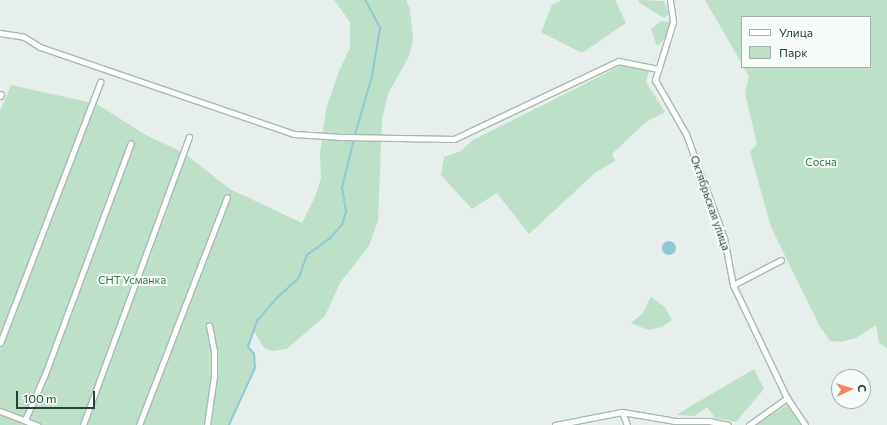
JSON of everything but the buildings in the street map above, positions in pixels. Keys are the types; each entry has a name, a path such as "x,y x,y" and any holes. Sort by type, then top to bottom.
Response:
{"street":[{"name":"Октябрьская улица","path":"670,0 673,22 655,80 686,134 724,238 734,285 787,398 805,425"},
{"path":"0,33 24,37 40,47 294,134 342,137 454,140 618,61 658,69"},
{"path":"0,343 100,82"},
{"path":"83,425 189,137"},
{"path":"26,420 48,368 131,143"},
{"path":"138,425 227,196"},
{"path":"734,285 781,260"},
{"path":"207,425 214,357 209,325"},
{"path":"749,425 787,398"},
{"path":"0,411 37,425"},
{"path":"555,425 622,412 675,421 708,421 728,425"},
{"path":"622,412 627,425"}],"green space":[{"name":"СНТ Усманка","path":"334,0 406,0 410,9 413,40 409,56 388,94 382,119 378,221 369,246 340,283 325,316 287,349 272,351 264,348 254,331 248,347 254,354 255,368 229,425 0,425 0,111 11,85 97,104 144,134 184,153 230,189 302,223 315,197 321,178 320,154 326,109 339,71 350,48 350,22"},
{"path":"562,0 615,0 626,23 582,53 541,32 552,5"},
{"path":"639,0 664,1 669,14 664,18 638,2"},
{"name":"Сосна","path":"705,0 887,0 887,348 879,343 876,325 856,338 841,342 830,341 819,325 771,227 750,152 757,144 745,93 749,76 744,68 871,68 871,16 741,16 741,62"},
{"path":"661,21 670,22 665,39 657,46 651,29"},
{"path":"622,65 649,71 646,82 665,112 646,122 612,154 615,161 596,172 529,234 497,193 472,209 441,175 444,157 461,151 473,140"},
{"path":"651,297 665,307 672,320 662,327 648,330 631,323 642,314"},
{"path":"754,369 764,389 736,422 715,418 707,407 695,416 676,415"},
{"path":"787,405 801,425 756,425 761,421"}],"water":[{"path":"669,241 674,243 676,248 674,253 669,255 664,253 662,248 664,243"}],"waterway":[{"path":"355,135 372,76 380,28 365,0"},
{"path":"229,425 255,368 254,354 248,347 257,321 278,297 299,278 307,255 330,238 342,225 346,212 342,188 354,139"}]}
